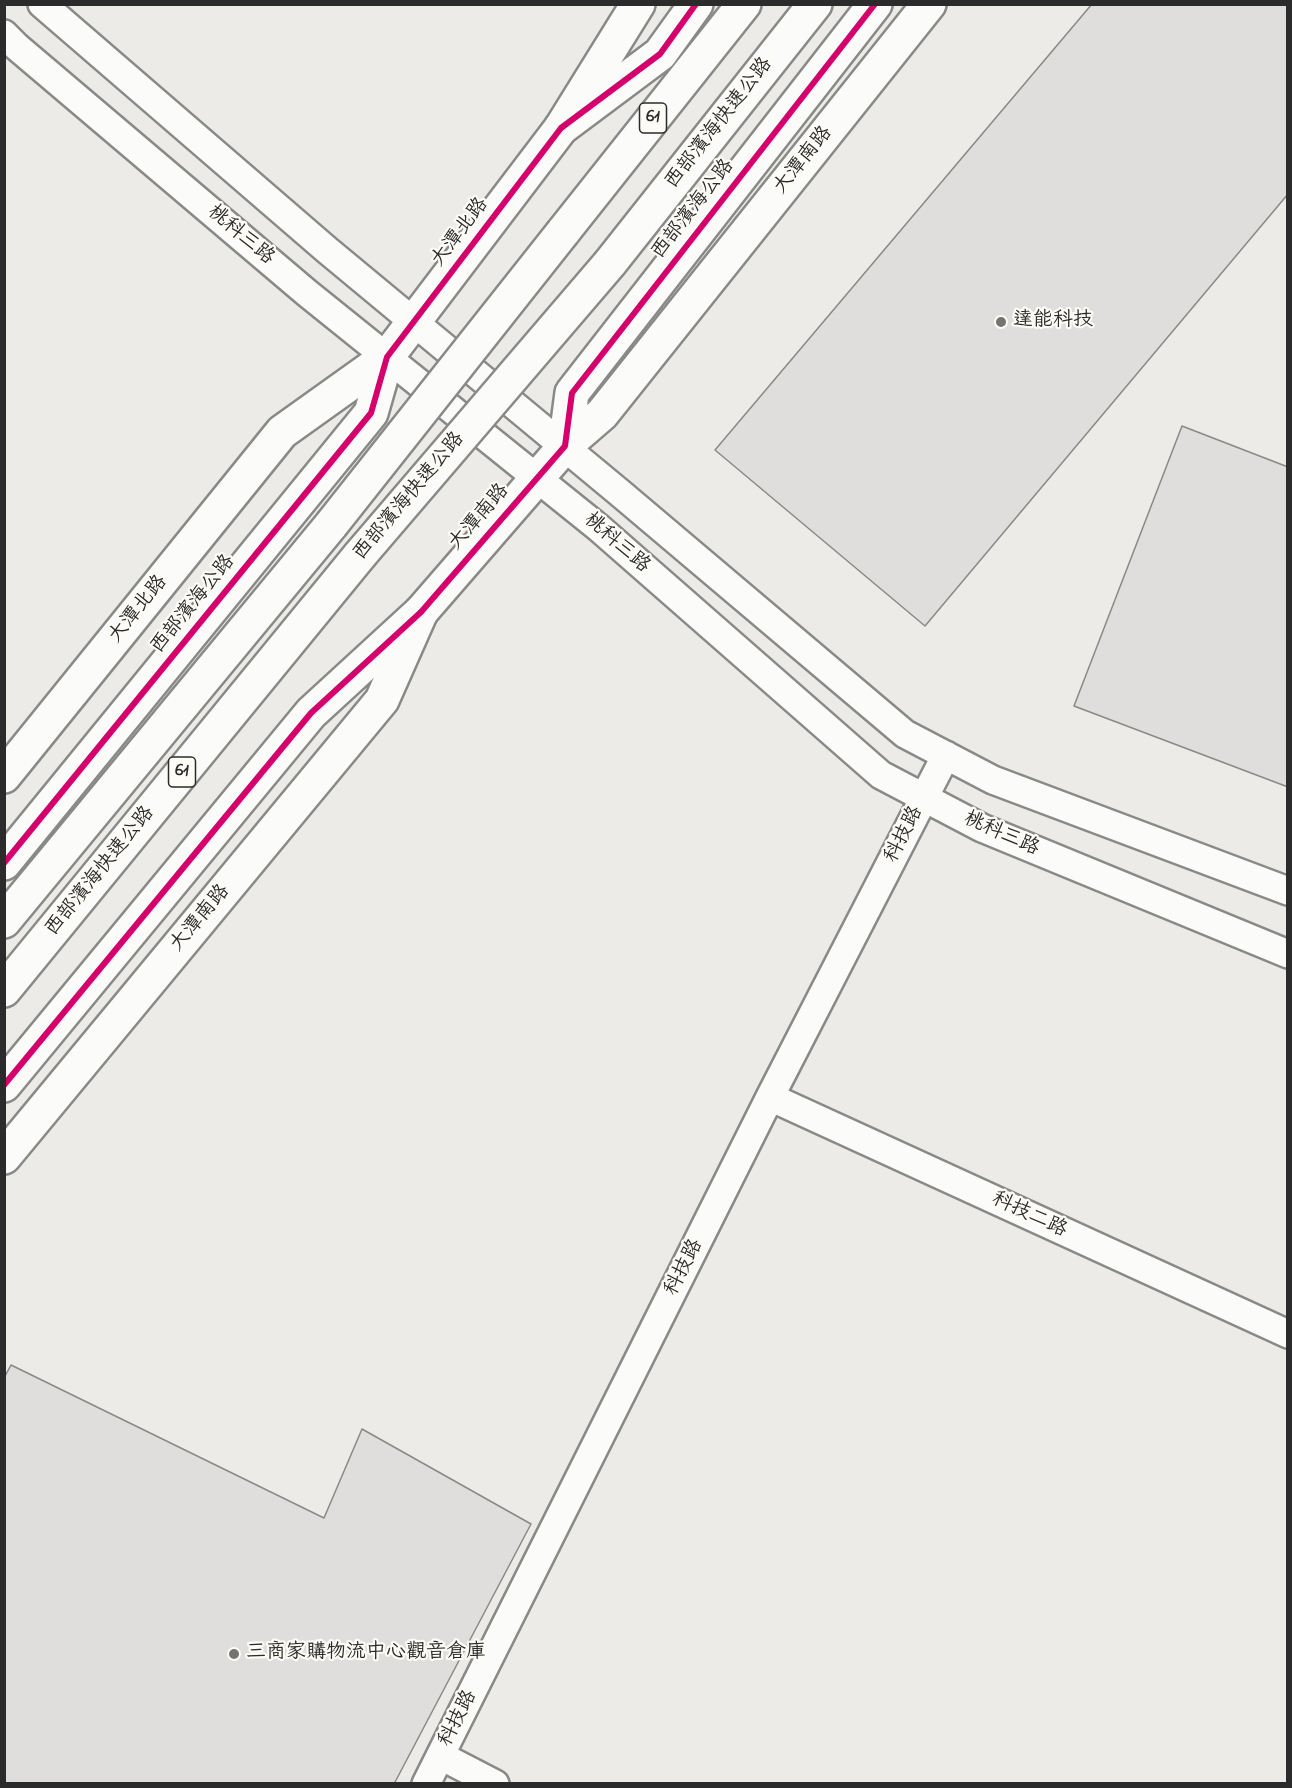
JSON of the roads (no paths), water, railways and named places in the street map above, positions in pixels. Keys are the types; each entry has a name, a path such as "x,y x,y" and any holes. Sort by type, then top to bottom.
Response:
{"main road":[{"name":"大潭北路","path":"4,776 282,432 387,357 561,128 638,4"},
{"name":"61","path":"561,128 660,54 696,4"},
{"name":"61","path":"4,921 331,525 744,4"},
{"name":"西部濱海快速公路","path":"4,990 360,555 610,263 815,4"},
{"name":"西部濱海公路","path":"565,446 572,393 875,4"},
{"name":"大潭南路","path":"4,1157 382,700 421,612 536,477 565,446 602,414 929,4"},
{"name":"西部濱海公路","path":"4,862 371,413 387,357"},
{"path":"4,1085 311,713 421,612"}],"street":[{"path":"42,4 327,250 565,446 906,734 993,780 1287,891"},
{"name":"桃科三路","path":"4,34 307,293 598,528 882,775 982,828 1287,954"},
{"name":"科技路","path":"426,1784 770,1097 946,755"},
{"name":"科技二路","path":"770,1097 1287,1334"},
{"path":"441,1756 495,1784"}],"place":[{"name":"達能科技","path":"1001,322"},
{"name":"三商家購物流中心觀音倉庫","path":"234,1654"}]}
